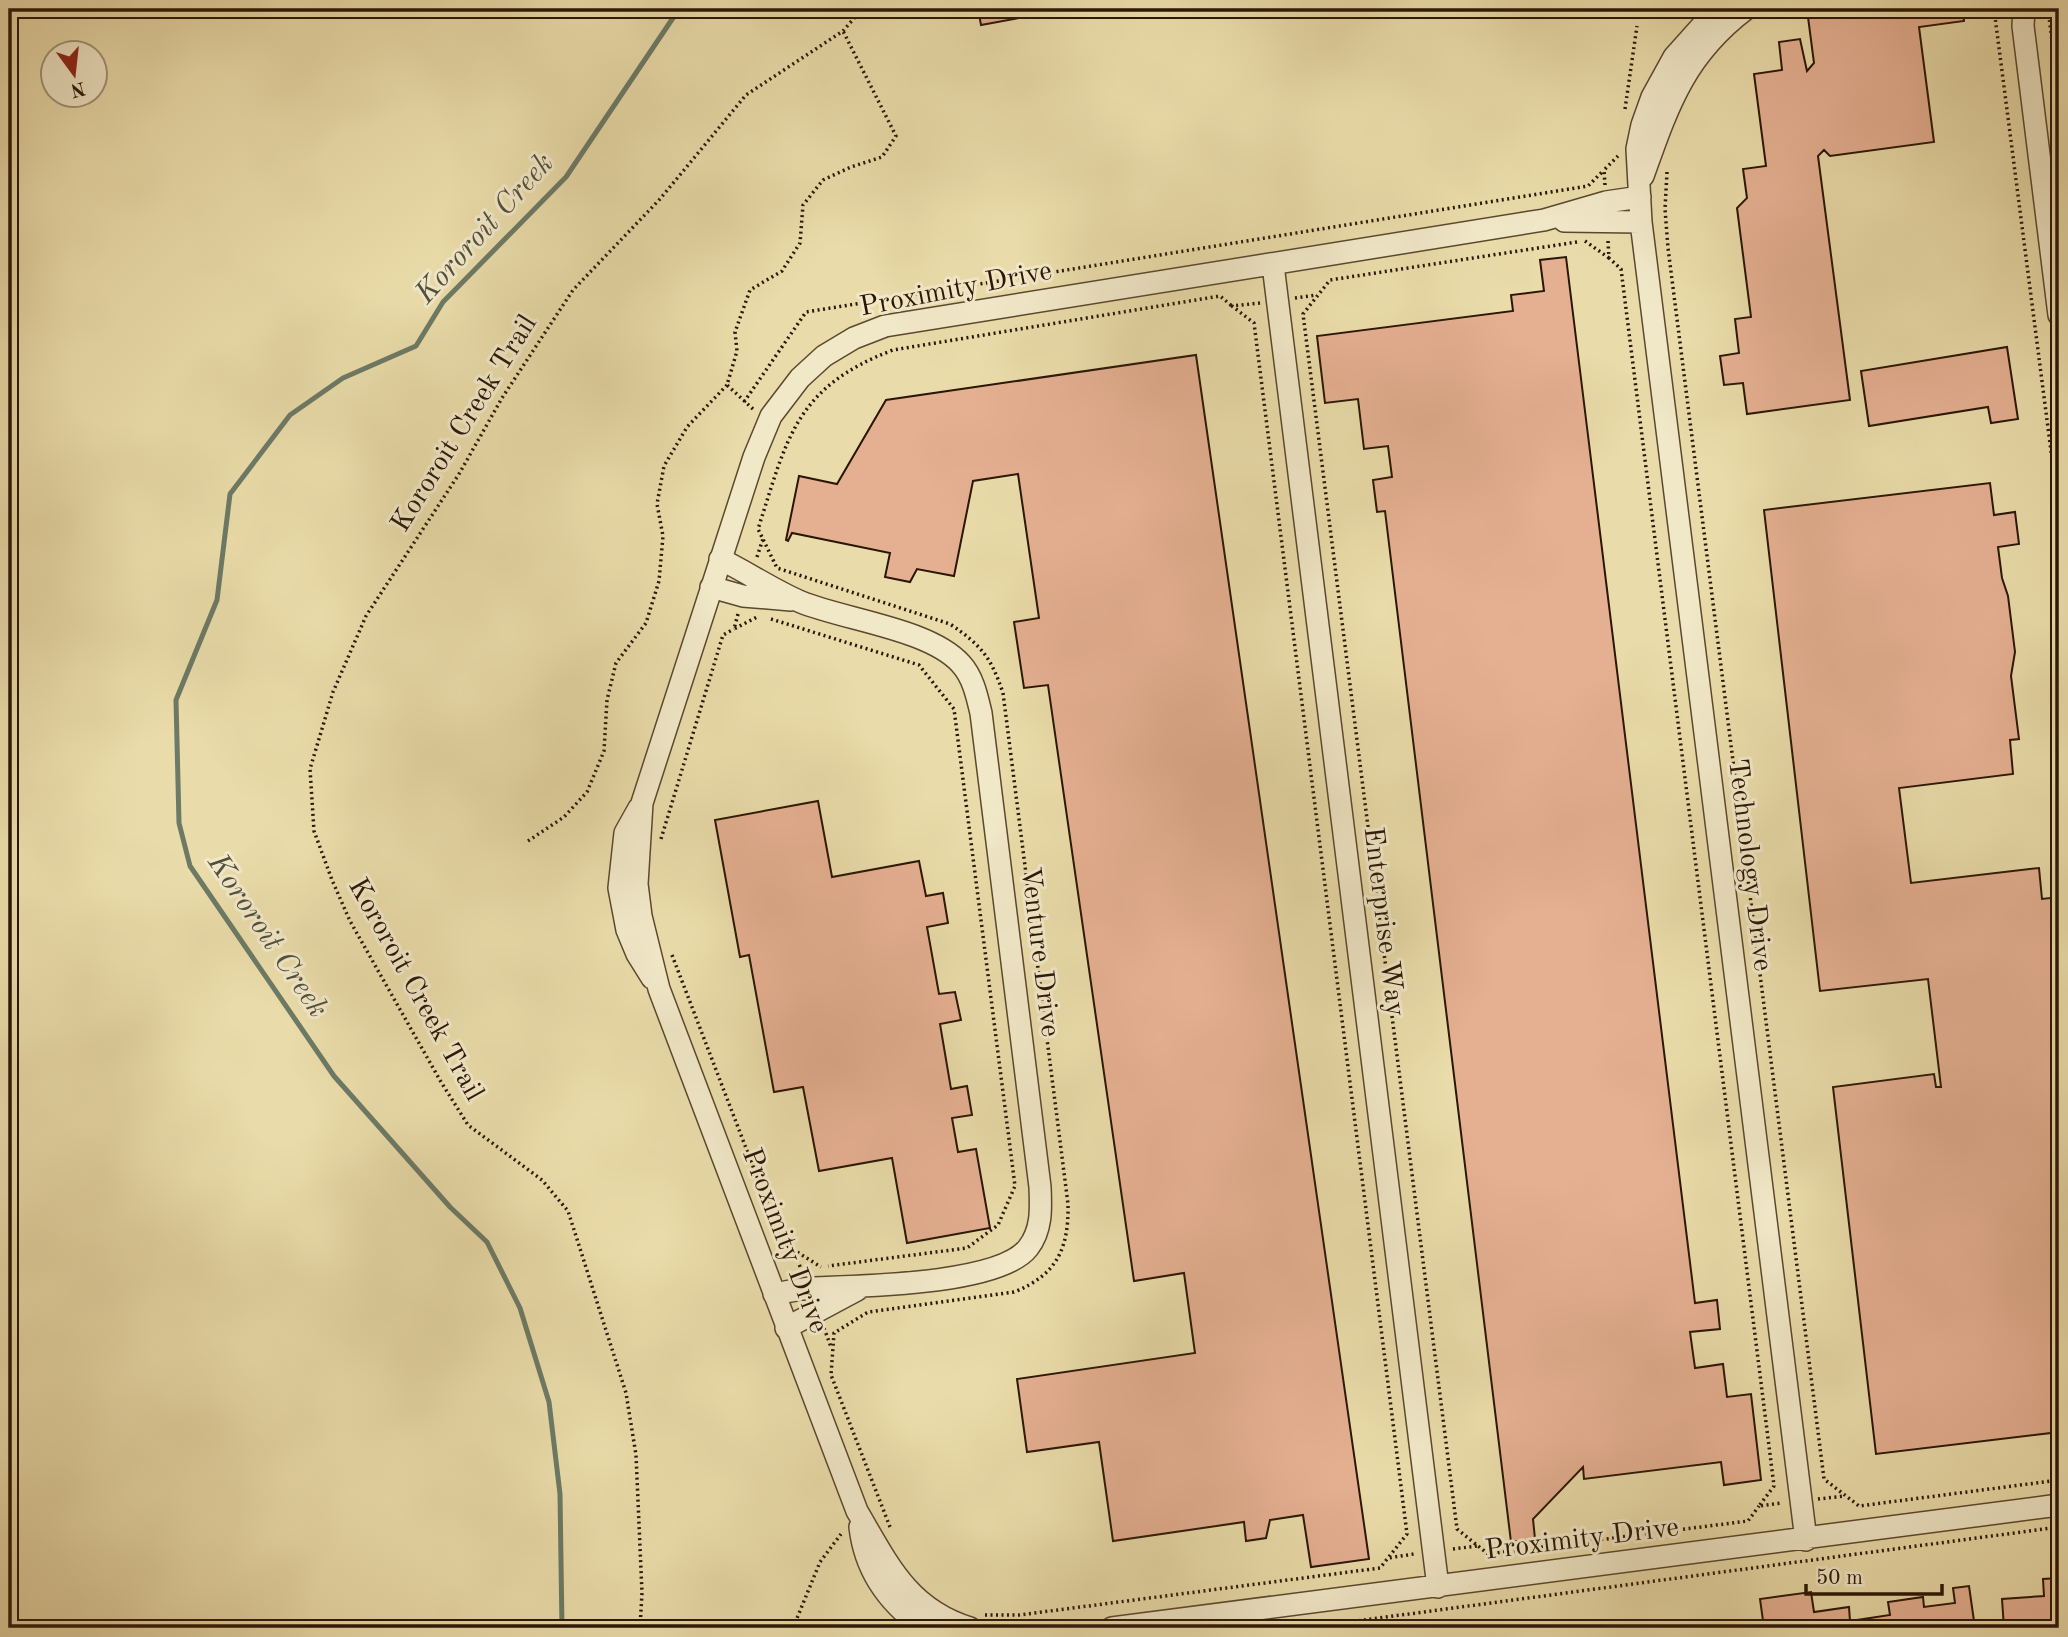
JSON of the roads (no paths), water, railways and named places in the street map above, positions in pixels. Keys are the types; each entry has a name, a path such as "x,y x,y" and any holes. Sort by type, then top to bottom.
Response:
{"street":[{"name":"Technology Drive","path":"1717,9 1674,57 1652,97 1642,125 1637,149 1641,222 1806,1540"},
{"path":"1640,192 1665,114 1691,64 1712,38 1746,9"},
{"path":"2022,14 2059,315"},
{"name":"Proximity Drive","path":"975,1621 941,1617 910,1594 892,1570 858,1511 659,989 641,916 637,884 642,803 754,457 771,416 800,378 824,356 854,338 885,326 1606,212 1640,192"},
{"name":"Proximity Drive","path":"1606,212 1641,222"},
{"name":"Enterprise Way","path":"1273,265 1438,1587"},
{"name":"Venture Drive","path":"720,559 800,601 918,638 940,648 962,664 976,689 1040,1187 1041,1216 1036,1236 1026,1250 1009,1263 988,1271 862,1288 809,1289 774,1294"},
{"name":"Venture Drive","path":"711,587 743,596 800,601"},
{"name":"Venture Drive","path":"786,1328 862,1288"},
{"name":"Proximity Drive","path":"1112,1628 1806,1540 2059,1505"},
{"name":"Proximity Drive","path":"858,1511 861,1536 870,1569 892,1602 924,1628"}],"waterway":[{"name":"Kororoit Creek","path":"562,1628 560,1494 549,1402 520,1308 487,1242 450,1207 334,1076 190,866 179,823 176,700 217,600 230,494 290,415 343,378 416,346 443,302 566,177 679,9"}]}
